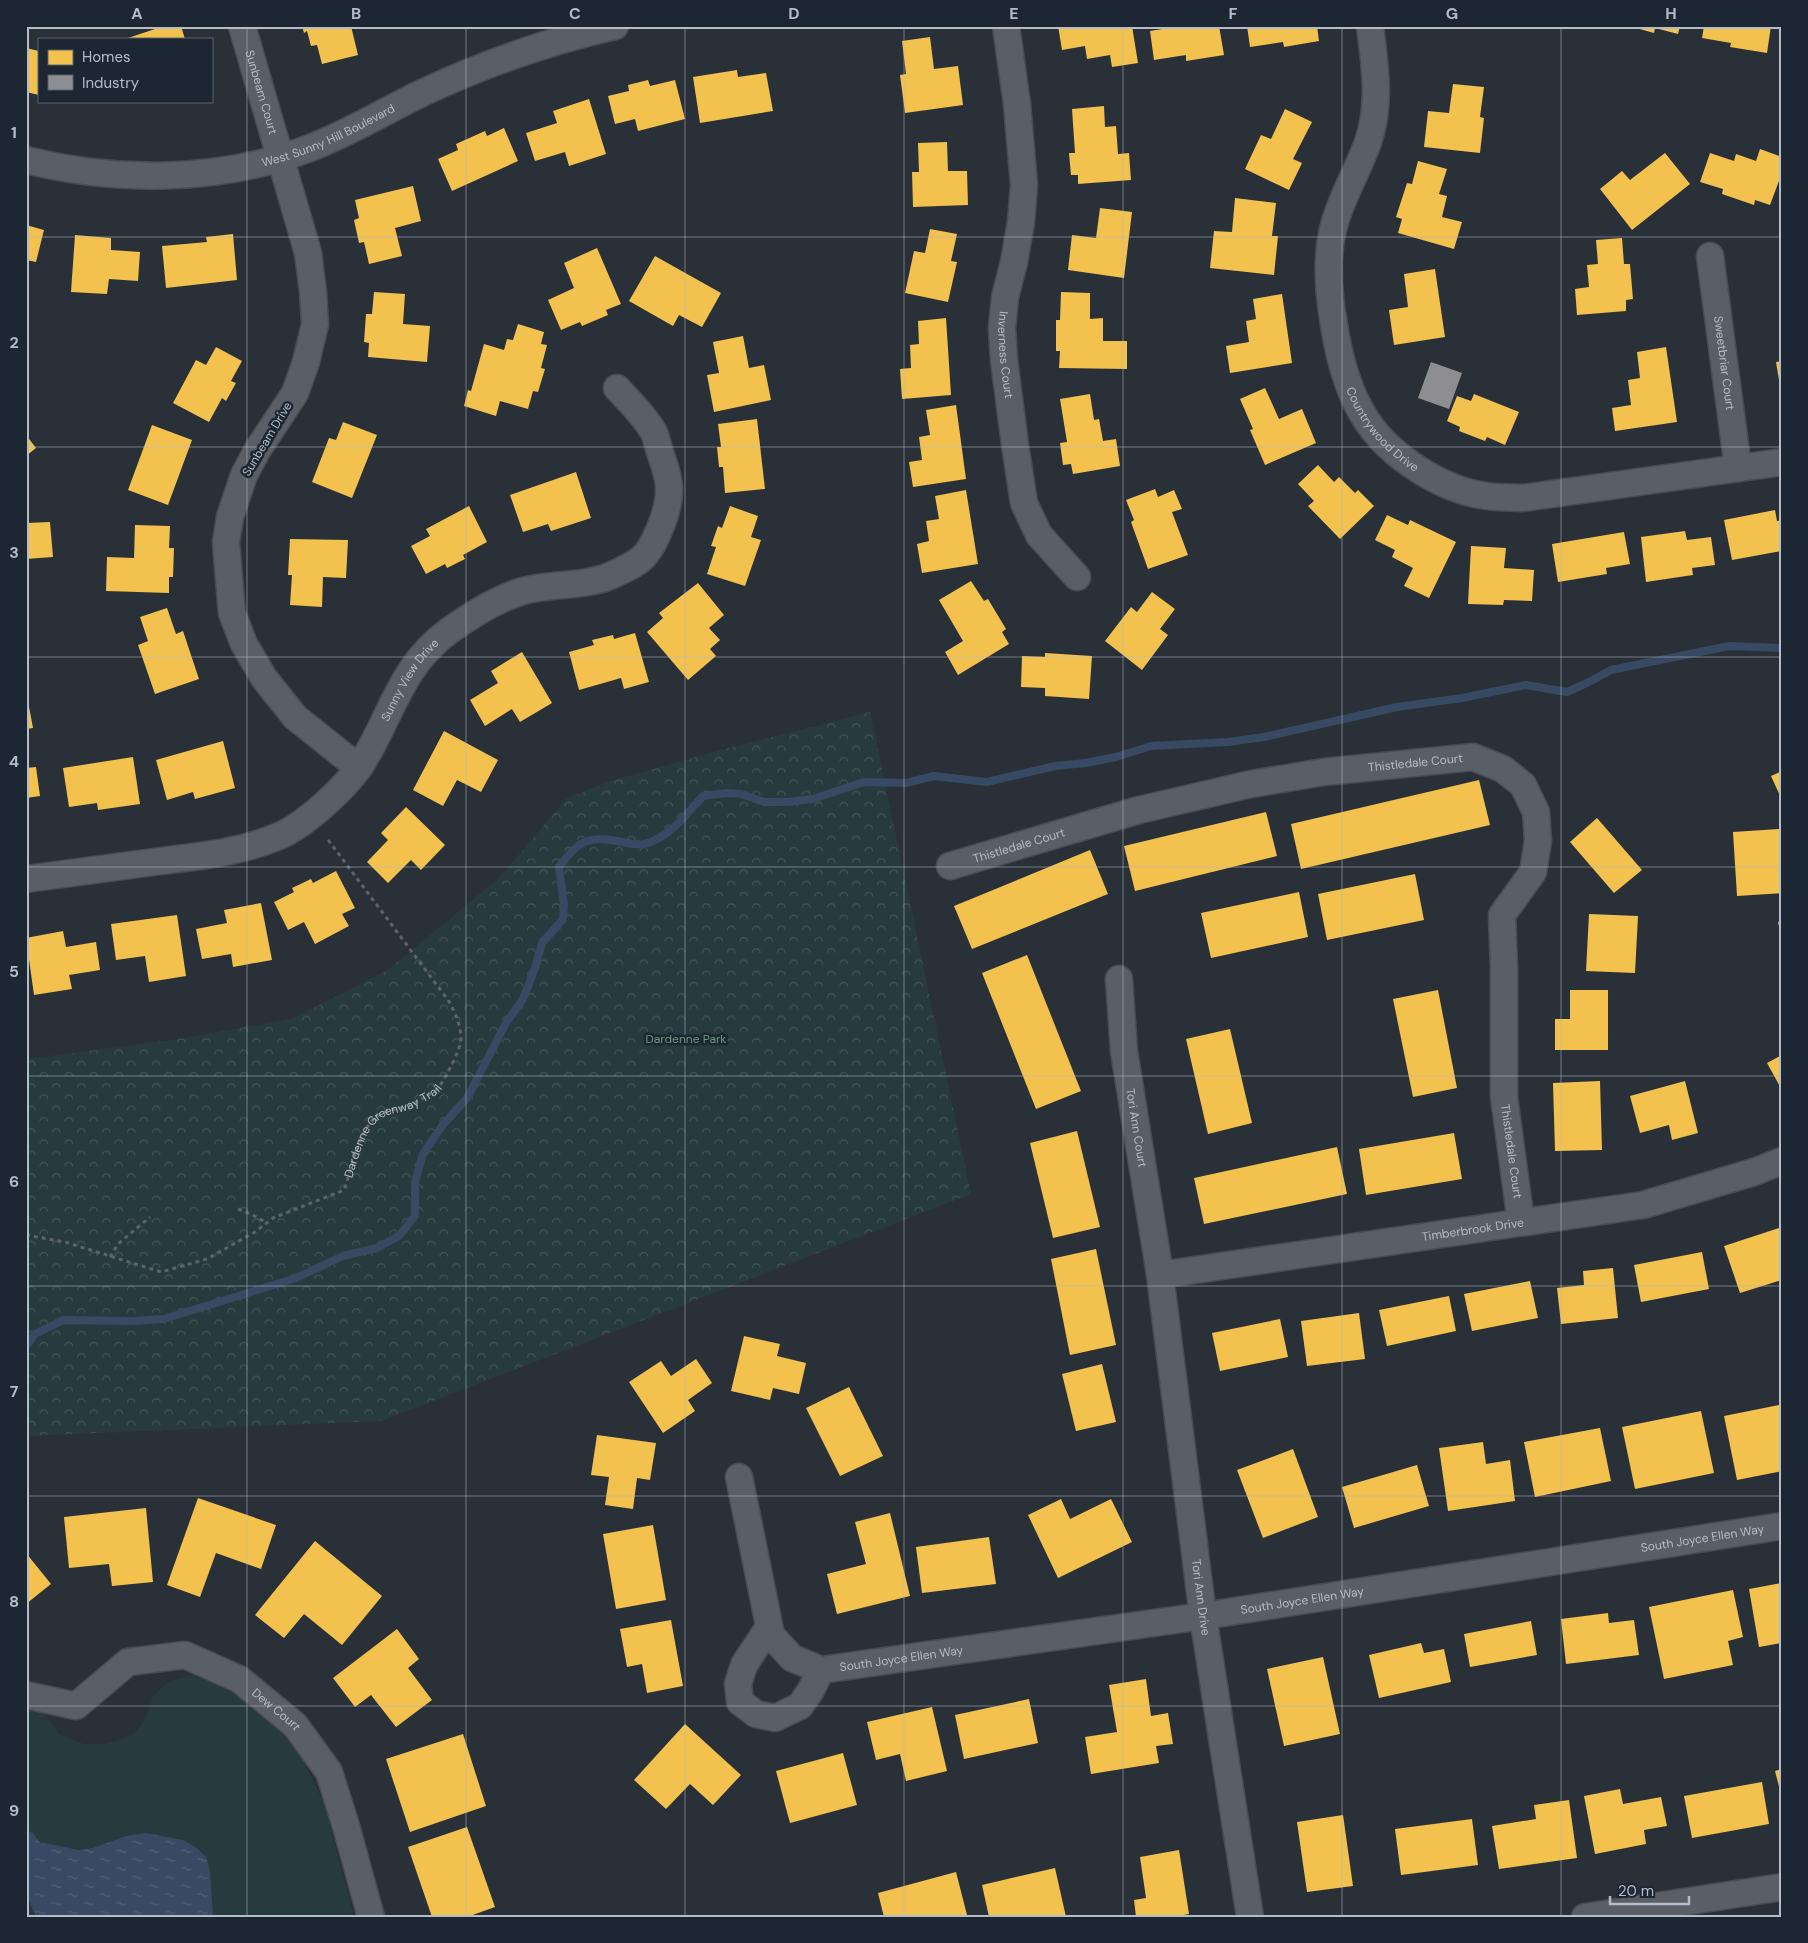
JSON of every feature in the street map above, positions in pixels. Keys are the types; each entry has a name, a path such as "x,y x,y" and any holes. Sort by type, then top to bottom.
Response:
{"street":[{"name":"Sunbeam Court","path":"242,26 280,157"},
{"name":"West Sunny Hill Boulevard","path":"26,160 84,171 132,176 226,170 310,148 464,74 556,33 615,26"},
{"name":"Inverness Court","path":"1006,26 1017,104 1024,185 1016,246 1005,297 1002,328 1014,445 1024,503 1039,535 1077,577"},
{"name":"Countrywood Drive","path":"1370,26 1377,78 1375,112 1368,142 1339,208 1332,236 1330,272 1331,310 1337,343 1349,386 1367,421 1387,444 1415,467 1446,484 1485,496 1523,498 1782,462"},
{"name":"Sunbeam Drive","path":"280,157 308,254 315,324 306,362 295,393 258,449 244,475 230,517 226,542 232,612 244,644 259,670 295,716 359,768"},
{"name":"Sweetbriar Court","path":"1710,256 1738,468"},
{"name":"Sunny View Drive","path":"26,879 202,856 248,847 281,835 333,798 359,768 377,737 403,681 418,659 444,634 469,616 523,591 594,581 608,577 633,565 645,554 658,533 670,490 666,467 654,432 617,388"},
{"name":"Thistledale Court","path":"950,866 1139,810 1251,784 1324,772 1473,757 1503,769 1523,785 1536,812 1538,841 1533,872 1502,915 1504,1097 1521,1222"},
{"name":"Tori Ann Court","path":"1119,979 1124,1051 1160,1275"},
{"name":"Timberbrook Drive","path":"1160,1275 1642,1205 1754,1172 1782,1161"},
{"name":"Tori Ann Drive","path":"1160,1275 1203,1616 1250,1917"},
{"name":"South Joyce Ellen Way","path":"739,1477 771,1635 792,1658 821,1670 1203,1616 1782,1526"},
{"name":"South Joyce Ellen Way","path":"769,1627 744,1665 738,1684 740,1702 756,1714 775,1718 800,1706 821,1670"},
{"name":"Dew Court","path":"26,1695 76,1706 128,1662 185,1655 240,1679 295,1725 329,1772 371,1917"},
{"path":"1585,1917 1782,1887"}],"path":[{"name":"Dardenne Greenway Trail","path":"26,1235 65,1242 161,1272 207,1259 255,1232 273,1218 344,1190 359,1141 371,1122 389,1109 410,1105 438,1088 461,1041 458,1016 310,816"},
{"path":"238,1209 267,1223"},
{"path":"110,1256 118,1244 150,1217"}],"green space":[{"name":"Dardenne Park","path":"870,712 971,1194 381,1421 26,1436 26,1059 173,1040 292,1019 388,970 499,878 566,799 607,782 721,750"},
{"path":"194,1675 236,1694 272,1722 301,1756 324,1803 354,1917 26,1917 26,1709 43,1712 59,1734 84,1744 105,1744 133,1735 146,1718 153,1696 170,1681"}],"water":[{"path":"26,1831 33,1833 41,1844 79,1850 93,1848 126,1836 145,1833 183,1840 197,1848 206,1857 210,1871 213,1917 36,1917 26,1893"}],"building: Homes":[{"path":"164,26 181,26 185,38 128,38"},
{"path":"302,26 351,26 358,55 322,64 317,45 311,46 307,31 304,33"},
{"path":"1058,26 1132,26 1138,63 1112,67 1110,55 1087,59 1085,46 1062,50"},
{"path":"1181,26 1219,26 1224,55 1186,61 1186,55 1154,60 1150,31"},
{"path":"1247,26 1317,26 1319,41 1284,47 1283,42 1250,47"},
{"path":"1629,26 1680,26 1678,34 1655,28 1654,33"},
{"path":"1704,26 1771,26 1767,53 1730,47 1731,43 1702,38"},
{"path":"930,37 934,69 958,66 963,105 905,113 900,75 906,74 902,41"},
{"path":"26,48 38,51 38,95 26,92"},
{"path":"737,70 738,77 766,73 773,111 700,123 693,77"},
{"path":"648,80 650,86 675,80 685,119 638,131 635,119 615,124 608,96 629,91 628,85"},
{"path":"1453,84 1484,87 1480,117 1484,118 1480,153 1424,147 1428,111 1449,113"},
{"path":"589,99 606,154 569,166 565,152 535,161 526,133 557,123 553,111"},
{"path":"1104,106 1105,127 1116,126 1118,154 1129,153 1131,180 1078,184 1078,175 1071,175 1069,153 1075,153 1072,109"},
{"path":"1285,109 1312,122 1293,159 1302,163 1289,190 1245,169 1261,135 1271,139"},
{"path":"504,128 518,161 452,191 438,159 458,150 456,144 485,131 487,136"},
{"path":"947,142 948,171 967,171 968,205 913,207 912,172 919,172 918,143"},
{"path":"1760,149 1782,157 1782,173 1770,205 1755,200 1754,205 1722,194 1723,189 1700,182 1710,153 1734,161 1736,154 1756,161"},
{"path":"1665,153 1690,184 1632,230 1600,189 1622,171 1630,180"},
{"path":"1418,161 1447,169 1439,194 1447,196 1442,217 1462,222 1454,249 1398,233 1402,219 1396,217 1407,183 1412,184"},
{"path":"413,186 421,221 395,228 402,256 369,264 364,242 359,243 354,220 359,218 355,200"},
{"path":"1235,198 1276,203 1272,236 1278,236 1274,275 1210,268 1214,231 1232,232"},
{"path":"1100,208 1132,212 1124,278 1068,270 1072,235 1096,238"},
{"path":"26,225 44,230 36,262 26,260"},
{"path":"930,229 957,234 951,261 957,262 948,302 905,293 914,251 925,253"},
{"path":"233,234 237,280 166,288 162,246 207,242 206,237"},
{"path":"75,235 111,238 111,250 140,252 138,281 109,279 107,294 71,292"},
{"path":"1622,238 1624,264 1630,264 1633,299 1626,300 1626,311 1577,315 1575,289 1589,287 1587,265 1598,264 1596,240"},
{"path":"597,248 621,304 606,310 608,315 582,326 580,322 561,330 548,300 574,288 564,263"},
{"path":"655,256 721,293 702,327 679,315 673,326 629,301"},
{"path":"1435,269 1445,337 1394,345 1389,310 1408,307 1404,274"},
{"path":"374,292 405,294 403,324 430,326 427,362 368,357 369,343 364,342 366,314 372,314"},
{"path":"1061,292 1090,293 1090,319 1103,318 1103,341 1127,341 1127,369 1059,368 1060,351 1056,351 1056,320 1060,320"},
{"path":"1282,294 1292,363 1230,373 1226,346 1249,342 1246,321 1256,319 1253,299"},
{"path":"946,318 951,395 902,399 900,369 911,368 910,345 919,344 918,321"},
{"path":"518,324 544,332 541,344 547,345 541,368 545,369 538,392 533,391 528,409 500,401 496,416 464,406 468,390 471,391 484,344 504,350 507,339 513,340"},
{"path":"743,336 749,368 764,365 771,400 714,412 707,375 719,373 713,342"},
{"path":"216,347 242,361 231,381 236,383 226,401 222,398 209,422 173,403 196,360 206,365"},
{"path":"1666,347 1677,422 1615,431 1612,408 1631,405 1628,380 1640,378 1637,352"},
{"path":"1782,361 1782,392 1781,392 1776,362"},
{"path":"1265,388 1279,419 1302,409 1316,443 1265,465 1250,430 1253,429 1240,399"},
{"path":"1090,394 1094,420 1099,419 1103,441 1116,439 1120,466 1073,474 1071,464 1063,465 1060,443 1067,442 1060,399"},
{"path":"1474,394 1519,412 1505,445 1487,437 1485,441 1459,431 1460,427 1447,421 1457,396 1471,401"},
{"path":"956,405 966,479 913,487 909,462 922,460 919,437 930,435 926,410"},
{"path":"757,419 765,489 725,493 723,467 719,467 717,447 721,447 718,424"},
{"path":"343,422 377,435 352,498 312,482 329,438 336,440"},
{"path":"152,425 192,440 168,505 128,490"},
{"path":"26,435 36,448 26,456"},
{"path":"1318,465 1334,482 1339,477 1355,493 1358,490 1374,506 1340,539 1308,506 1314,501 1298,484"},
{"path":"576,472 591,518 551,531 548,524 523,532 510,495"},
{"path":"1155,489 1158,497 1174,490 1182,509 1172,512 1188,555 1148,569 1131,522 1134,520 1126,500"},
{"path":"966,490 978,564 922,573 917,544 929,541 926,521 939,519 935,496"},
{"path":"469,506 487,542 463,555 465,559 447,568 445,564 426,574 411,546 430,536 426,529"},
{"path":"730,506 758,516 751,537 761,540 745,586 707,574 716,547 711,546 718,526 722,528"},
{"path":"1775,510 1777,521 1782,520 1781,551 1732,560 1724,520"},
{"path":"1387,515 1408,525 1410,520 1456,542 1429,598 1404,586 1413,568 1392,557 1395,550 1375,540"},
{"path":"50,522 53,557 26,559 26,523"},
{"path":"135,525 170,526 169,548 174,548 173,577 169,577 169,593 106,591 107,557 134,558"},
{"path":"1685,531 1687,540 1711,537 1715,565 1692,568 1693,575 1646,582 1641,537"},
{"path":"1624,532 1630,564 1606,568 1607,574 1558,582 1552,544"},
{"path":"290,539 348,540 346,578 323,577 322,607 290,605 292,575 288,575"},
{"path":"1471,546 1506,548 1504,568 1534,570 1532,601 1504,600 1503,605 1468,604"},
{"path":"971,581 984,601 988,599 1006,629 1002,632 1009,644 958,675 945,652 963,641 939,600"},
{"path":"698,583 724,615 709,628 720,640 710,649 716,656 688,680 647,632 663,618 659,613"},
{"path":"1152,592 1175,609 1160,629 1168,635 1142,670 1105,641 1131,607 1137,612"},
{"path":"167,608 176,634 183,631 199,679 155,694 138,645 148,641 140,617"},
{"path":"635,633 649,682 624,689 621,678 579,690 569,652 594,645 592,640 613,635 614,639"},
{"path":"522,652 552,703 520,722 512,709 485,726 470,700 498,683 491,671"},
{"path":"1045,653 1092,656 1089,699 1045,696 1045,688 1021,687 1022,656 1045,657"},
{"path":"26,691 33,728 26,729"},
{"path":"444,731 498,760 481,792 457,780 443,806 413,790"},
{"path":"223,741 235,788 195,799 193,792 167,800 156,760"},
{"path":"133,757 140,804 98,810 97,803 69,807 63,768"},
{"path":"36,767 40,796 26,798 26,768"},
{"path":"1782,771 1782,800 1771,776"},
{"path":"1479,780 1490,825 1301,869 1291,824"},
{"path":"406,807 445,845 421,870 411,860 388,883 367,862 388,840 381,833"},
{"path":"1266,812 1277,856 1135,891 1124,846"},
{"path":"1597,818 1642,870 1614,893 1570,842"},
{"path":"1779,829 1782,893 1737,896 1733,832"},
{"path":"1090,850 1108,894 972,949 954,906"},
{"path":"336,871 355,908 342,914 349,926 315,944 304,922 288,930 274,902 294,892 292,888 311,879 313,883"},
{"path":"1415,874 1424,920 1327,940 1318,894"},
{"path":"1299,892 1308,937 1211,958 1201,913"},
{"path":"261,903 272,960 233,967 231,954 202,959 196,929 227,923 224,910"},
{"path":"1589,914 1638,916 1635,973 1586,971"},
{"path":"177,915 186,976 149,982 145,956 116,960 111,924"},
{"path":"1782,921 1782,935 1781,935 1778,922"},
{"path":"63,931 66,947 96,942 100,970 69,975 72,989 34,995 26,938"},
{"path":"1027,955 1081,1091 1036,1109 982,973"},
{"path":"1438,990 1457,1088 1413,1097 1393,999"},
{"path":"1570,990 1608,990 1608,1050 1555,1050 1555,1019 1570,1019"},
{"path":"1230,1029 1252,1123 1208,1134 1186,1039"},
{"path":"1782,1055 1782,1090 1767,1063"},
{"path":"1600,1081 1602,1150 1555,1151 1553,1083"},
{"path":"1685,1081 1698,1133 1672,1140 1669,1125 1640,1133 1630,1096"},
{"path":"1077,1131 1100,1227 1053,1238 1030,1143"},
{"path":"1454,1133 1462,1179 1366,1195 1359,1149"},
{"path":"1337,1147 1347,1194 1204,1224 1194,1178"},
{"path":"1779,1228 1782,1236 1782,1280 1740,1293 1724,1246"},
{"path":"1096,1249 1116,1345 1070,1355 1051,1259"},
{"path":"1702,1252 1709,1289 1641,1302 1634,1265"},
{"path":"1613,1268 1618,1318 1561,1324 1557,1288 1584,1285 1583,1271"},
{"path":"1530,1281 1538,1318 1472,1331 1464,1294"},
{"path":"1449,1296 1456,1331 1387,1346 1379,1310"},
{"path":"1359,1313 1365,1359 1307,1366 1301,1321"},
{"path":"1280,1319 1288,1357 1220,1371 1212,1333"},
{"path":"744,1336 780,1344 777,1356 806,1363 799,1394 773,1388 770,1400 731,1391"},
{"path":"696,1359 712,1383 688,1400 695,1411 663,1433 629,1382 661,1361 671,1376"},
{"path":"1102,1364 1116,1422 1076,1431 1062,1374"},
{"path":"849,1387 883,1456 840,1476 806,1408"},
{"path":"1779,1405 1782,1417 1782,1471 1737,1480 1724,1416"},
{"path":"1701,1411 1714,1473 1635,1489 1622,1427"},
{"path":"1600,1428 1611,1481 1535,1497 1524,1442"},
{"path":"597,1435 656,1443 650,1480 637,1478 633,1509 605,1505 609,1477 591,1475"},
{"path":"1483,1442 1486,1464 1510,1460 1515,1501 1448,1511 1439,1448"},
{"path":"1293,1449 1318,1517 1263,1538 1237,1470"},
{"path":"1417,1465 1429,1506 1354,1528 1342,1487"},
{"path":"198,1498 276,1525 261,1569 216,1553 200,1597 167,1585"},
{"path":"1061,1499 1070,1519 1111,1499 1132,1542 1058,1578 1028,1515"},
{"path":"146,1508 153,1582 112,1586 109,1564 69,1568 64,1517"},
{"path":"890,1513 910,1596 837,1614 827,1574 866,1564 855,1522"},
{"path":"653,1525 666,1600 616,1609 603,1534"},
{"path":"989,1537 996,1584 922,1593 916,1547"},
{"path":"315,1541 382,1596 342,1645 304,1614 284,1638 255,1615"},
{"path":"26,1553 51,1584 26,1604"},
{"path":"1782,1583 1782,1643 1759,1647 1749,1589"},
{"path":"1733,1590 1743,1637 1728,1641 1733,1665 1664,1679 1649,1607"},
{"path":"1608,1613 1609,1623 1634,1620 1639,1655 1566,1664 1561,1619"},
{"path":"671,1620 683,1686 647,1693 642,1664 627,1667 620,1629"},
{"path":"1531,1621 1537,1655 1470,1667 1464,1634"},
{"path":"397,1629 419,1659 408,1668 432,1700 396,1727 371,1695 355,1707 333,1678"},
{"path":"1421,1643 1424,1653 1444,1649 1451,1682 1379,1698 1369,1655"},
{"path":"1323,1657 1340,1734 1284,1746 1267,1669"},
{"path":"1146,1679 1151,1716 1168,1713 1173,1744 1156,1746 1159,1763 1091,1774 1085,1737 1117,1732 1109,1685"},
{"path":"1029,1699 1038,1743 964,1759 955,1715"},
{"path":"932,1707 947,1771 906,1781 900,1754 876,1760 867,1722"},
{"path":"685,1724 741,1775 713,1805 690,1784 666,1809 634,1780"},
{"path":"463,1734 486,1806 410,1832 386,1759"},
{"path":"843,1753 857,1805 790,1823 776,1771"},
{"path":"1782,1769 1782,1794 1781,1794 1775,1771"},
{"path":"1762,1782 1769,1824 1692,1838 1684,1796"},
{"path":"1620,1789 1623,1804 1661,1797 1667,1826 1644,1830 1646,1844 1595,1854 1584,1796"},
{"path":"1569,1800 1577,1858 1499,1869 1492,1826 1536,1819 1534,1805"},
{"path":"1343,1815 1353,1886 1307,1892 1297,1822"},
{"path":"1472,1819 1478,1865 1401,1875 1395,1829"},
{"path":"467,1827 495,1907 467,1917 432,1917 408,1847"},
{"path":"1179,1850 1189,1914 1173,1917 1136,1917 1134,1900 1146,1898 1140,1857"},
{"path":"1055,1868 1066,1917 989,1917 982,1885"},
{"path":"956,1872 967,1915 959,1917 884,1917 878,1893"}],"building: Industry":[{"path":"1431,362 1462,373 1449,409 1418,398"}],"waterway":[{"path":"26,1346 35,1334 63,1320 134,1321 164,1319 296,1278 343,1256 377,1248 399,1236 415,1216 415,1182 423,1154 442,1126 467,1098 506,1023 523,999 542,943 563,919 564,905 559,867 571,852 590,840 606,839 637,844 653,841 670,831 703,796 726,793 741,794 764,802 789,802 813,799 864,782 906,783 934,776 987,782 1055,766 1086,763 1116,757 1151,746 1228,742 1264,737 1397,707 1462,698 1526,685 1567,692 1611,670 1729,646 1782,648"}]}
